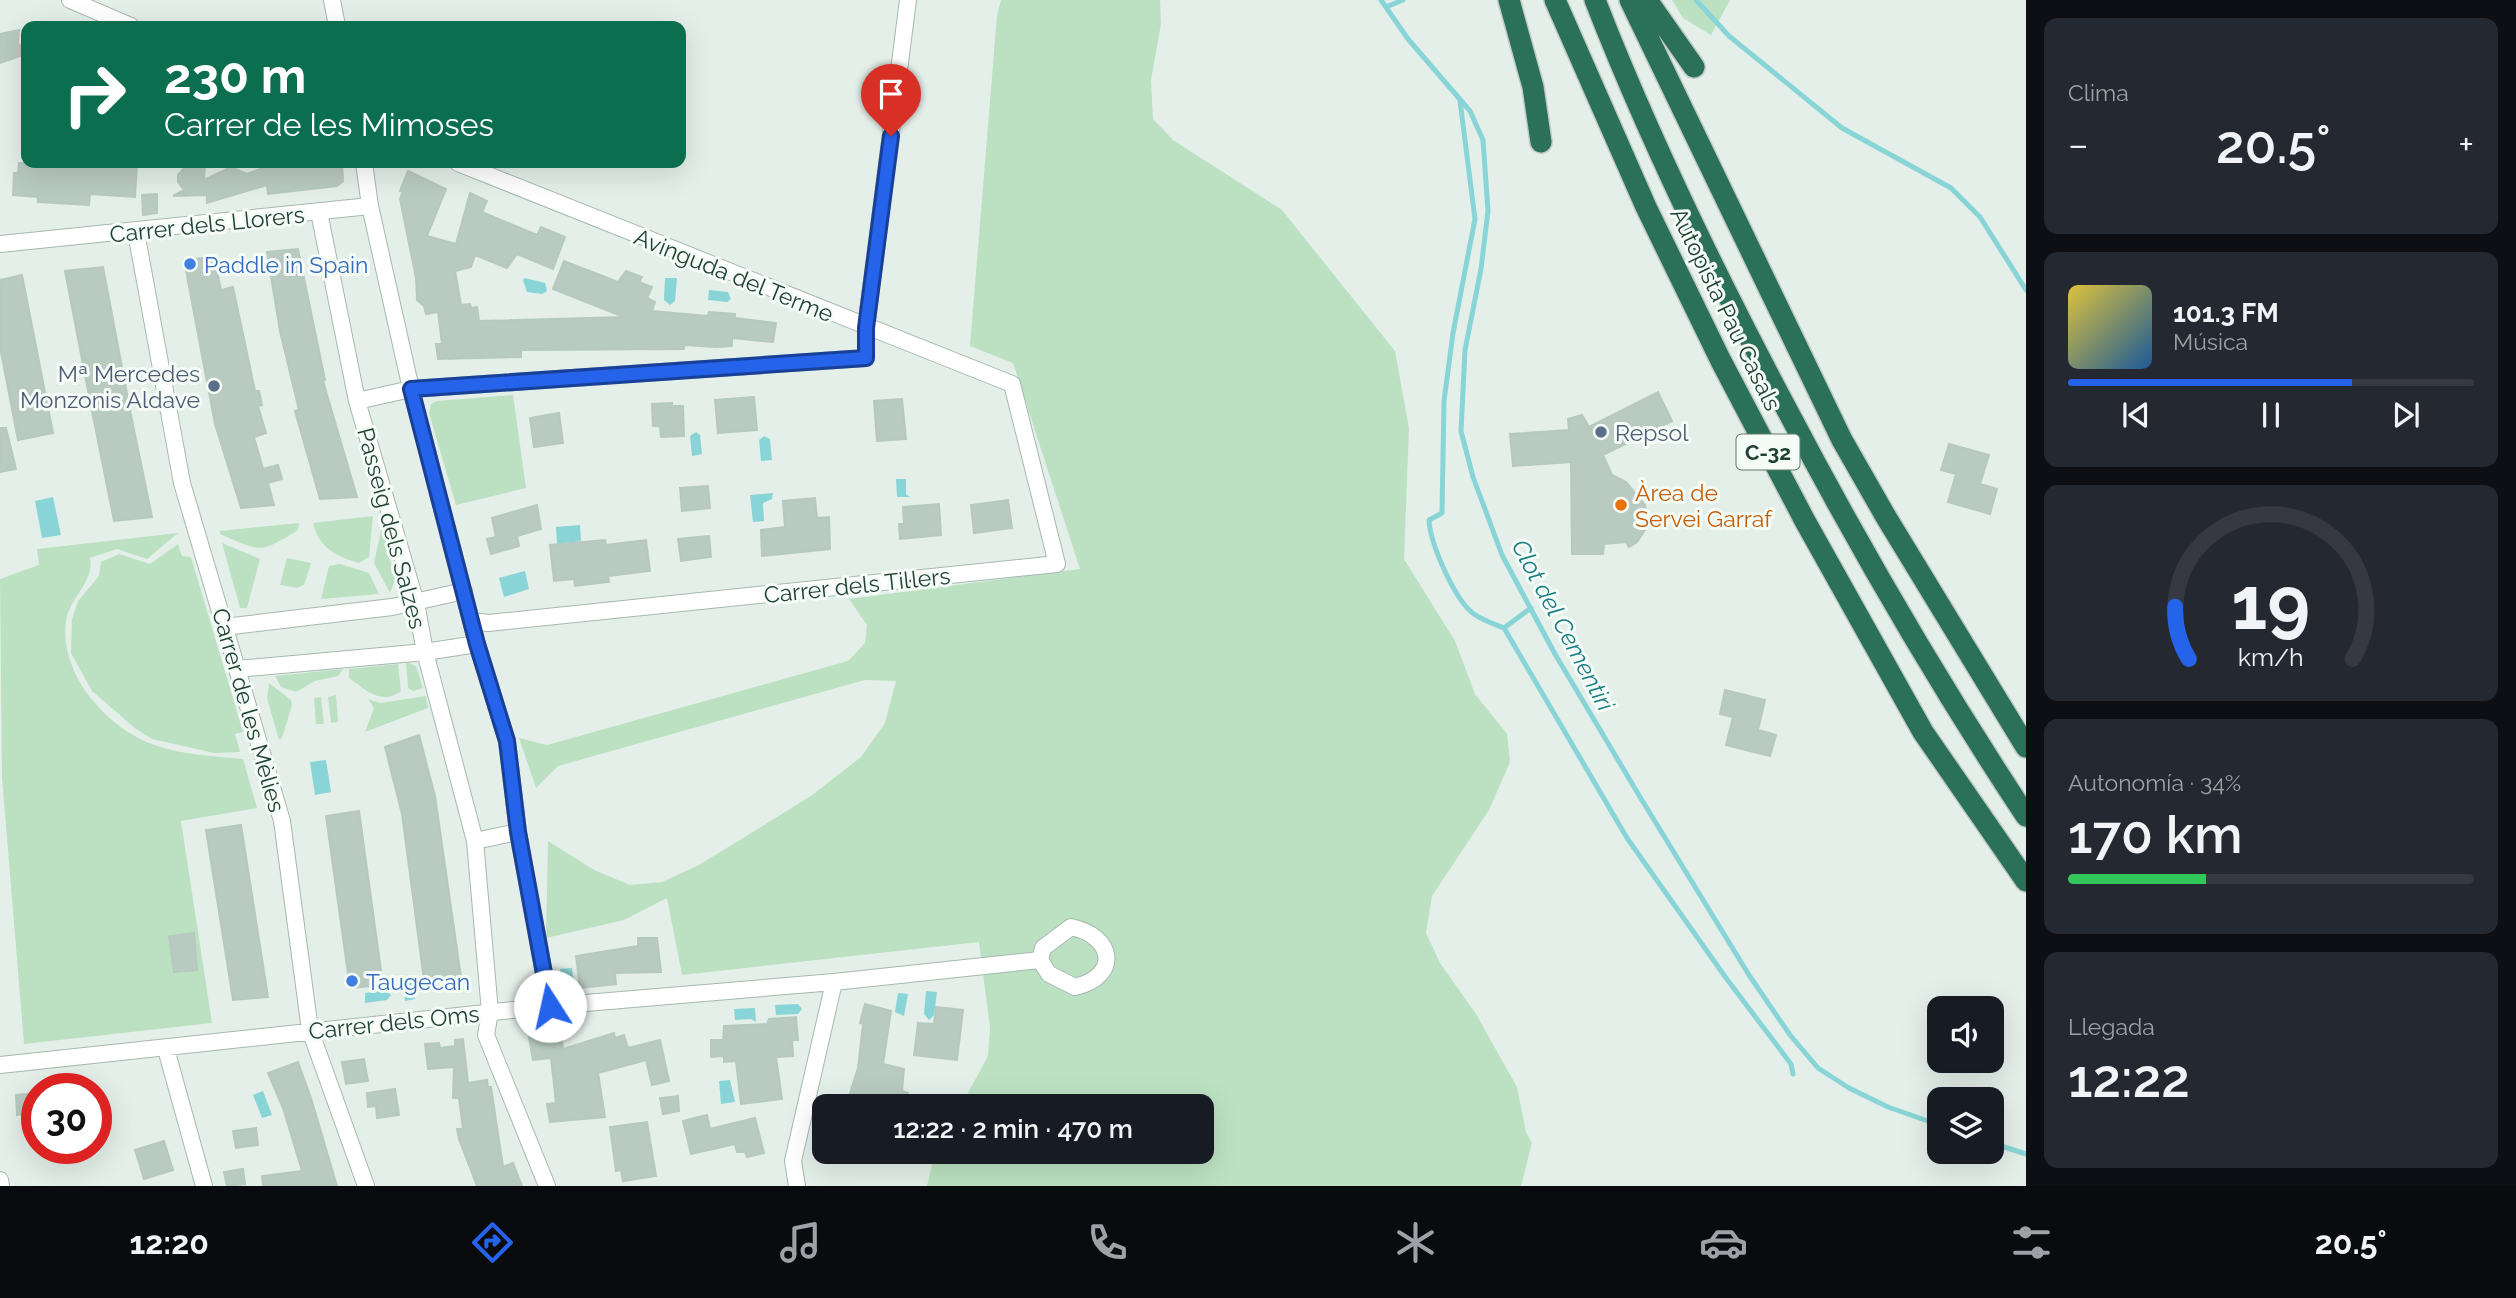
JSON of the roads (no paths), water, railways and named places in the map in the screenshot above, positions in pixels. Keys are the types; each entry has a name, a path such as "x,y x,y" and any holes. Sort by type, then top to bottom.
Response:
{"highway":[{"path":"1509,0 1533,87 1541,142"},
{"name":"Autopista Pau Casals","path":"1555,0 1652,219 1721,361 1805,521 1923,732 2026,881"},
{"name":"Autopista Pau Casals","path":"1595,0 1678,191 1740,321 1802,439 1902,621 2026,816"},
{"path":"1630,0 1842,440 2026,747"},
{"path":"1647,0 1694,67"}],"street":[{"path":"70,0 119,21"},
{"path":"332,0 336,21"},
{"path":"357,401 411,389 866,358 866,328 908,0"},
{"path":"365,168 370,206 411,389 477,644 507,741 518,832 550,1006"},
{"name":"Avinguda del Terme","path":"470,168 1012,384"},
{"name":"Carrer dels Llorers","path":"0,244 370,206"},
{"name":"Passeig dels Salzes","path":"319,212 357,401 416,603 425,652 475,841 490,1013 486,1035 547,1186"},
{"name":"Carrer de les Mèlies","path":"135,232 183,483 282,821 310,1030 366,1186"},
{"name":"Carrer dels Til·lers","path":"472,621 488,623 1057,564 1012,384"},
{"path":"224,627 416,603 464,591"},
{"path":"237,669 425,652 477,644"},
{"path":"475,841 518,832"},
{"name":"Carrer dels Oms","path":"0,1065 166,1049 310,1030 834,982 1040,960"},
{"path":"797,1186 793,1161 834,982"},
{"path":"166,1049 204,1186"},
{"path":"0,1180 1,1186"}],"water":[{"path":"525,278 545,283 547,291 542,294 527,292 523,280"},
{"path":"665,278 677,278 675,301 670,305 664,300"},
{"path":"709,290 728,292 731,299 727,302 708,300"},
{"path":"696,432 700,435 702,454 692,456 690,436"},
{"path":"764,436 770,439 772,460 761,461 759,440"},
{"path":"896,479 906,479 906,494 910,497 897,497"},
{"path":"773,493 772,499 763,503 764,521 753,522 750,495"},
{"path":"53,497 61,535 42,538 35,501"},
{"path":"580,525 581,541 557,544 556,527"},
{"path":"525,571 529,589 504,597 499,578"},
{"path":"326,760 331,792 315,795 310,762"},
{"path":"572,968 574,988 562,990 560,969"},
{"path":"413,980 415,999 405,1001 403,981"},
{"path":"386,990 391,995 387,1000 365,1003 365,993"},
{"path":"926,991 937,992 934,1015 929,1020 924,1014"},
{"path":"898,993 908,994 904,1016 895,1012"},
{"path":"798,1004 802,1009 798,1014 776,1015 775,1005"},
{"path":"755,1008 756,1022 751,1019 735,1020 734,1009"},
{"path":"730,1080 735,1102 721,1104 719,1081"},
{"path":"263,1091 272,1115 262,1118 253,1095"}],"waterway":[{"name":"Clot del Cementiri","path":"1381,0 1408,39 1470,111 1483,140 1488,211 1481,269 1465,350 1461,431 1473,477 1502,555 1555,654 1640,797 1749,975 1790,1035 1818,1068 1849,1088 1888,1107 1927,1121"},
{"path":"1386,7 1403,0"},
{"path":"1696,0 1729,36 1842,128 1951,188 1980,217 2026,290"},
{"path":"1460,101 1475,219 1453,333 1444,401 1442,513 1429,520 1434,543 1452,585 1467,607 1481,618 1504,628 1627,838 1791,1064 1793,1074"},
{"path":"1504,628 1531,608"},
{"name":"Clot del Cementiri","path":"2004,1147 2026,1154"}],"place":[{"name":"Paddle in Spain","path":"190,264"},
{"name":"Mª Mercedes Monzonis Aldave","path":"214,386"},
{"name":"Repsol","path":"1601,432"},
{"name":"Àrea de Servei Garraf","path":"1621,505"},
{"name":"Taugecan","path":"352,981"}]}
